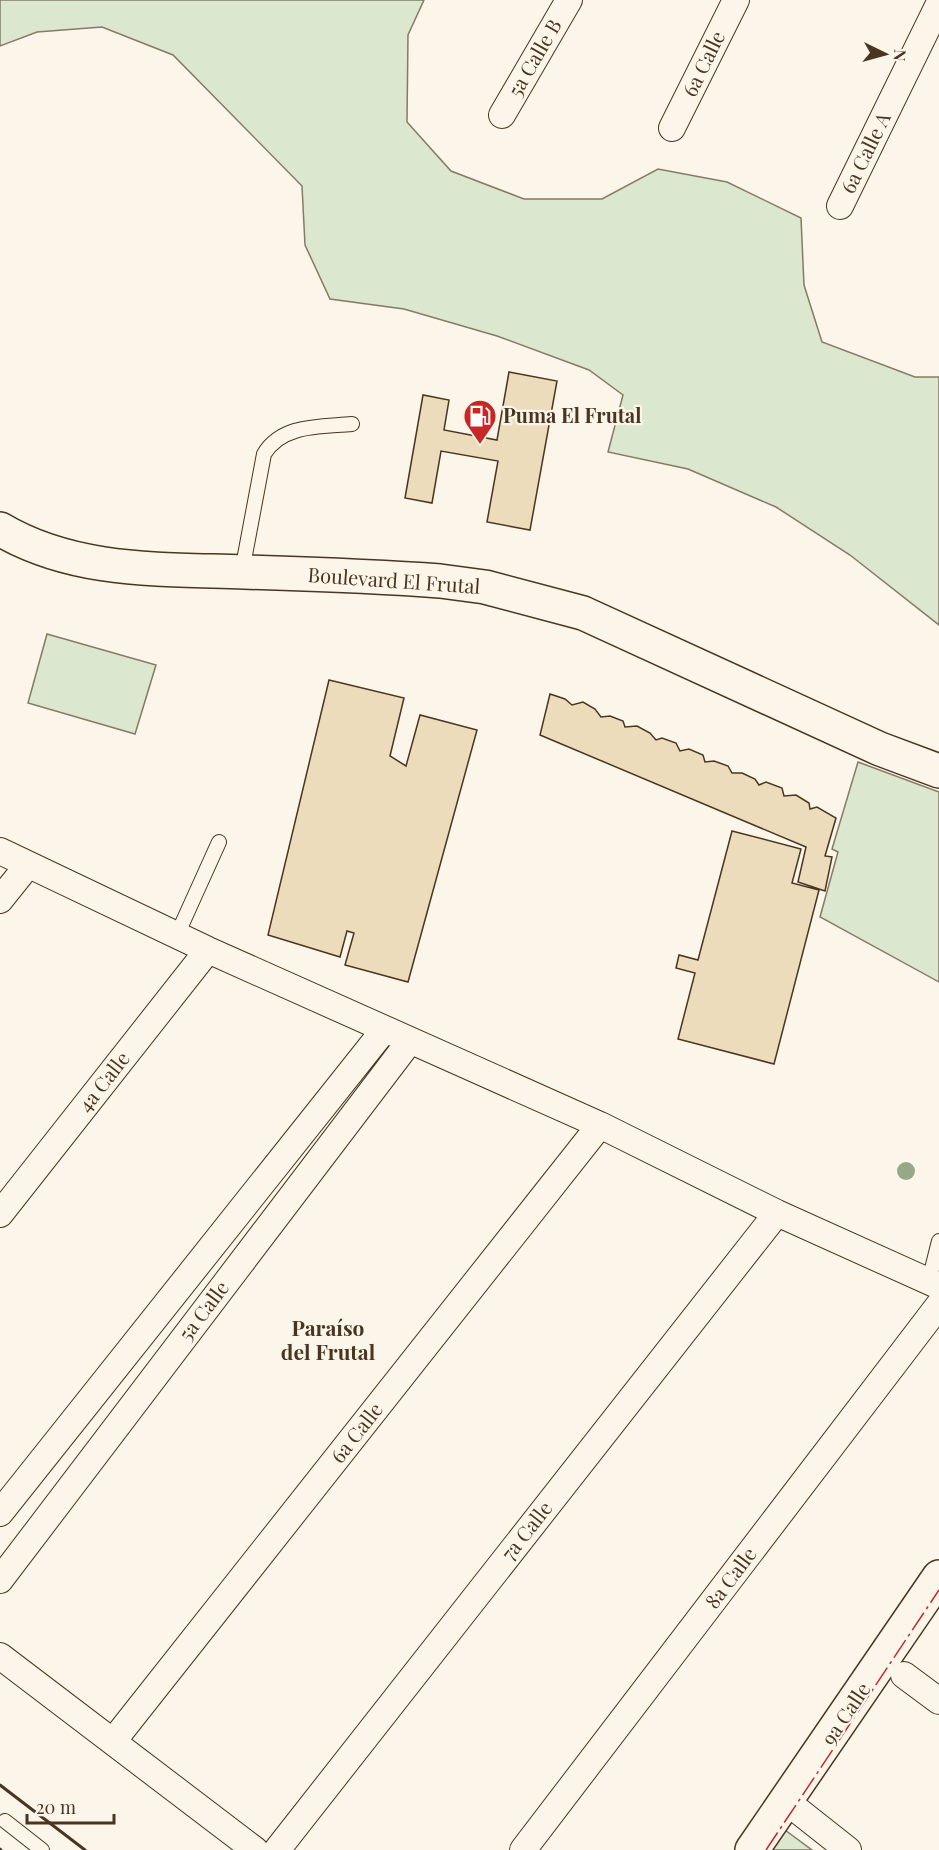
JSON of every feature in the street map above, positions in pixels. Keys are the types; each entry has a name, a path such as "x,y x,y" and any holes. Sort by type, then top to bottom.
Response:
{"main road":[{"name":"Boulevard El Frutal","path":"0,529 30,545 55,554 111,566 440,581 485,587 539,600 604,622 817,721 939,771"},
{"name":"9a Calle","path":"752,1850 939,1576"}],"street":[{"name":"5a Calle B","path":"502,115 569,0"},
{"name":"6a Calle","path":"672,128 736,0"},
{"name":"6a Calle A","path":"840,206 939,4"},
{"path":"0,851 208,950 600,1125 777,1213 934,1283"},
{"path":"0,900 28,865"},
{"name":"4a Calle","path":"0,1214 208,950"},
{"name":"5a Calle","path":"0,1513 384,1030"},
{"name":"5a Calle","path":"0,1580 409,1041"},
{"name":"6a Calle","path":"114,1740 600,1125"},
{"name":"7a Calle","path":"277,1850 777,1213"},
{"name":"8a Calle","path":"523,1850 939,1305"},
{"path":"0,1656 114,1740 255,1850"},
{"path":"904,1675 939,1701"},
{"path":"786,1801 848,1850"}],"lane":[{"path":"242,572 264,454 271,442 291,431 352,424"},
{"path":"177,935 219,842"},
{"path":"934,1283 939,1241"},
{"path":"5,1821 42,1850"}],"green space":[{"path":"0,0 424,0 408,35 407,122 451,171 524,199 602,199 658,169 727,182 801,218 804,285 822,342 915,377 939,377 939,625 850,555 776,507 688,469 608,452 623,395 589,370 497,336 404,309 330,299 305,245 302,186 173,55 102,27 37,32 0,46"},
{"path":"47,634 156,665 135,734 28,703"},
{"path":"858,762 939,792 939,982 820,917 838,852 832,849"},
{"path":"785,1830 812,1850 771,1850"}],"building":[{"name":"Puma El Frutal","path":"509,372 557,381 530,530 487,522 498,461 441,451 432,503 405,498 423,395 449,400 444,430 497,440"},
{"path":"329,680 404,698 390,756 406,766 420,715 477,730 408,982 345,965 354,933 347,931 340,957 268,935"},
{"path":"550,694 565,699 572,705 583,702 595,709 601,717 610,716 623,721 625,727 637,726 650,733 656,740 662,738 676,743 680,751 689,749 703,755 705,762 714,761 728,766 732,773 742,773 755,779 759,785 766,782 782,788 784,796 796,795 809,803 810,809 817,807 836,818 825,856 832,857 825,891 798,882 806,847 540,735"},
{"path":"732,831 801,849 792,883 819,890 774,1064 678,1039 695,973 676,968 679,955 698,960"}],"wall":[{"path":"0,1785 85,1850"}],"power":[{"path":"766,1850 939,1590"}],"place":[{"name":"Puma El Frutal","path":"480,445"}],"district":[{"name":"Paraíso del Frutal","path":"328,1341"}]}
